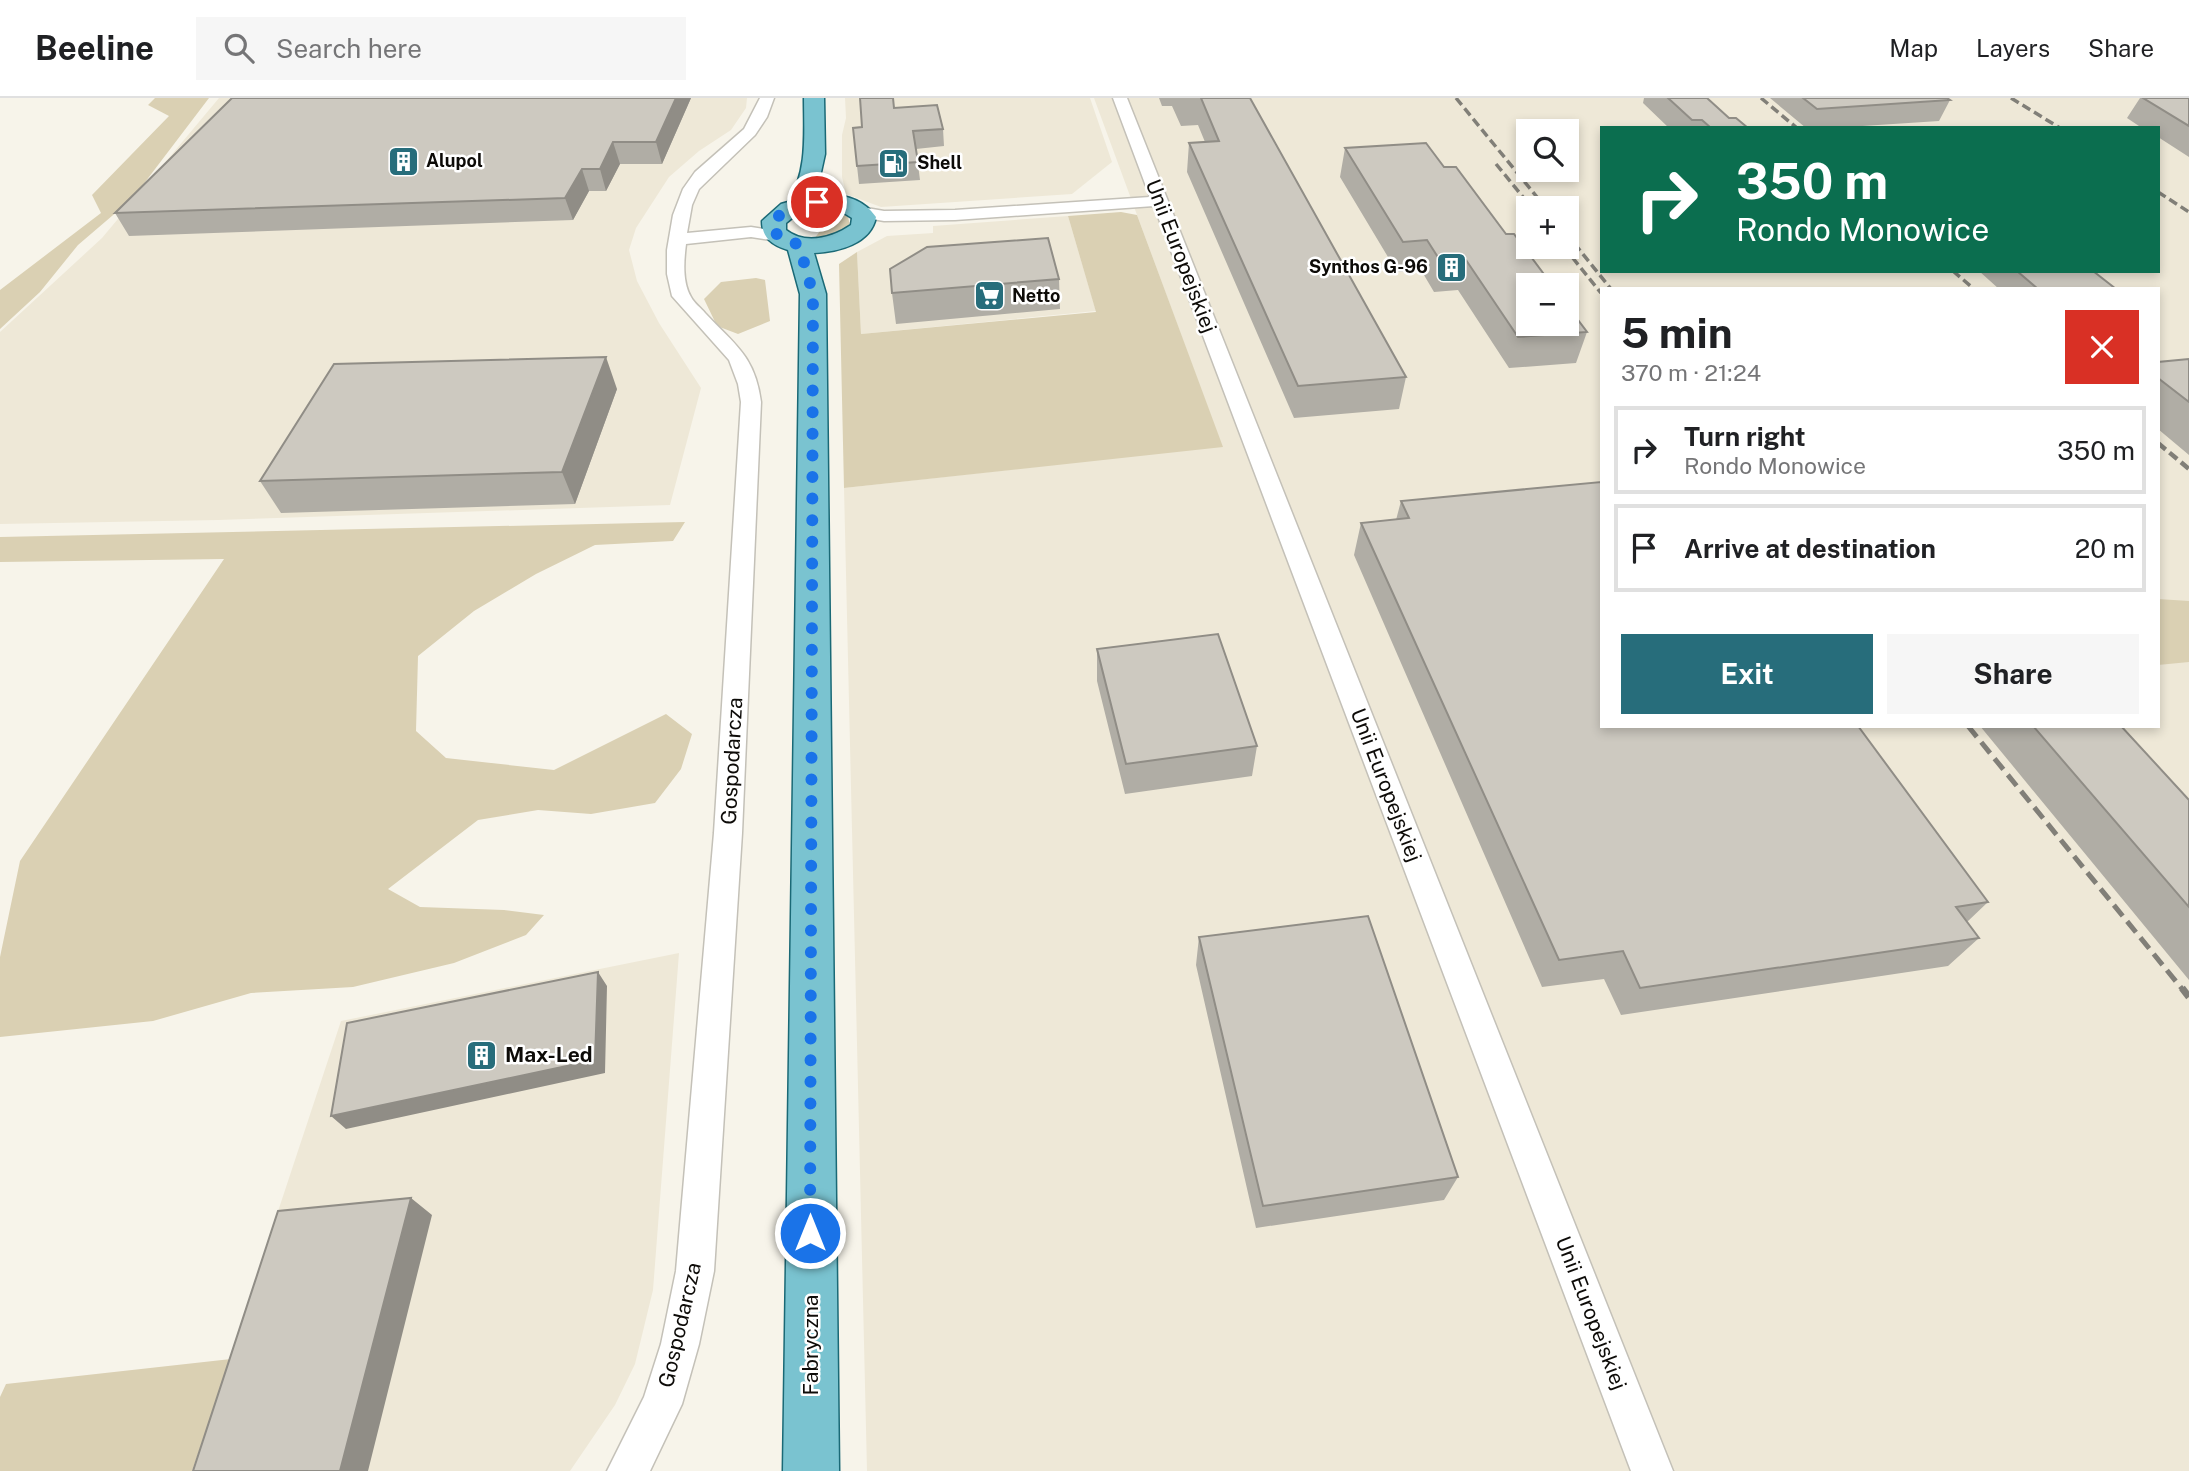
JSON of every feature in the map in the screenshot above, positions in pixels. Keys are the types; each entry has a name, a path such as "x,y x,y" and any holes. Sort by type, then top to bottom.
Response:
{"main road":[{"path":"788,226 831,244 858,223 851,206 834,202 822,188 814,155 814,98"},
{"path":"788,226 803,198 814,155"},
{"path":"788,226 834,202"},
{"name":"Fabryczna","path":"788,226 813,294"},
{"name":"Fabryczna","path":"811,1471 813,294 831,244"}],"street":[{"name":"Gospodarcza","path":"628,1471 662,1404 680,1344 695,1271 728,833 751,402 750,383 741,361 725,340 700,320 680,296 674,270 690,190 706,170 745,140 762,116 767,98"},
{"name":"Unii Europejskiej","path":"1120,98 1652,1471"},
{"path":"858,223 1159,201"},
{"path":"680,233 751,232 788,226"}],"shaded area":[{"path":"155,98 209,98 133,198 78,245 40,292 0,329 0,290 101,213 92,195 169,116 148,105"},
{"path":"219,98 747,98 746,108 731,130 699,151 669,177 636,228 629,250 637,281 659,323 701,388 670,505 218,520 0,524 0,332 102,238"},
{"path":"845,98 1090,98 1112,162 1072,194 881,207 846,194 842,177"},
{"path":"1094,98 2189,98 2189,1471 867,1471 844,488 1222,446"},
{"path":"836,210 848,217 850,225 834,235 814,239"},
{"path":"1121,212 1137,215 1223,447 844,488 839,264 857,252 861,334 1096,312 1068,216"},
{"path":"1068,216 1096,311 861,334 857,252 887,236 933,233 933,226"},
{"path":"756,278 765,280 770,321 738,334 717,326 704,299 721,282"},
{"path":"685,522 673,541 595,545 536,574 474,611 418,656 416,731 446,758 554,770 666,714 692,734 681,769 655,803 591,814 538,810 478,820 388,889 420,907 504,910 544,915 526,935 454,963 353,987 251,993 153,1021 0,1037 0,957 20,861 224,559 0,562 0,537"},
{"path":"2160,599 2189,601 2189,662 2160,665"},
{"path":"679,953 653,1290 635,1364 615,1405 570,1471 192,1471 341,1021"},
{"path":"231,1359 192,1471 0,1471 0,1397 6,1384"}],"building":[{"name":"Alupol","path":"232,98 676,98 656,142 613,142 600,169 582,169 565,198 115,213"},
{"path":"860,98 893,98 894,108 937,105 943,129 913,131 918,162 857,166 853,128 862,127"},
{"path":"1201,98 1250,98 1406,377 1298,386 1189,143 1219,141"},
{"path":"1668,98 1707,98 1729,118 1736,118 1746,126 1709,126 1702,120 1692,120"},
{"path":"1803,98 1947,98 1950,100 1817,109"},
{"path":"2143,98 2189,98 2189,126"},
{"path":"1426,143 1444,167 1456,167 1506,234 1516,237 1516,259 1533,259 1543,273 1516,273 1516,334 1466,260 1441,262 1427,240 1403,242 1345,148"},
{"path":"1048,238 1059,279 892,293 890,269 927,247"},
{"path":"2019,273 2096,273 2113,287 2036,287"},
{"path":"1579,321 1587,332 1579,333"},
{"path":"606,357 562,472 260,481 334,364"},
{"path":"2189,359 2189,402 2160,380 2160,362"},
{"path":"1600,482 1600,728 1859,728 1988,902 1956,907 1979,938 1640,988 1623,951 1559,960 1361,523 1409,518 1401,501"},
{"path":"1218,634 1257,746 1126,764 1097,649"},
{"path":"2035,728 2123,728 2189,800 2189,907"},
{"path":"1368,916 1458,1177 1263,1206 1199,937"},
{"name":"Max-Led","path":"598,972 595,1060 331,1116 347,1023"},
{"path":"411,1198 340,1471 193,1471 278,1211"}],"railway":[{"path":"1456,98 1536,196"},
{"path":"1761,98 1795,126"},
{"path":"2011,98 2057,126"},
{"path":"1496,164 1522,196"},
{"path":"2160,193 2189,212"},
{"path":"1579,249 1609,287"},
{"path":"1574,259 1600,292"},
{"path":"1955,273 1972,287"},
{"path":"2160,445 2189,469"},
{"path":"1970,728 2183,990"},
{"path":"2182,988 2189,997"}],"place":[{"name":"Alupol","path":"403,161"},
{"name":"Shell","path":"894,163"},
{"name":"Synthos G-96","path":"1451,267"},
{"name":"Netto","path":"989,296"},
{"name":"Max-Led","path":"482,1055"}],"route":[{"path":"810,1233 813,294 799,245 787,242 778,236 772,227 778,216 789,209 817,202"}]}
